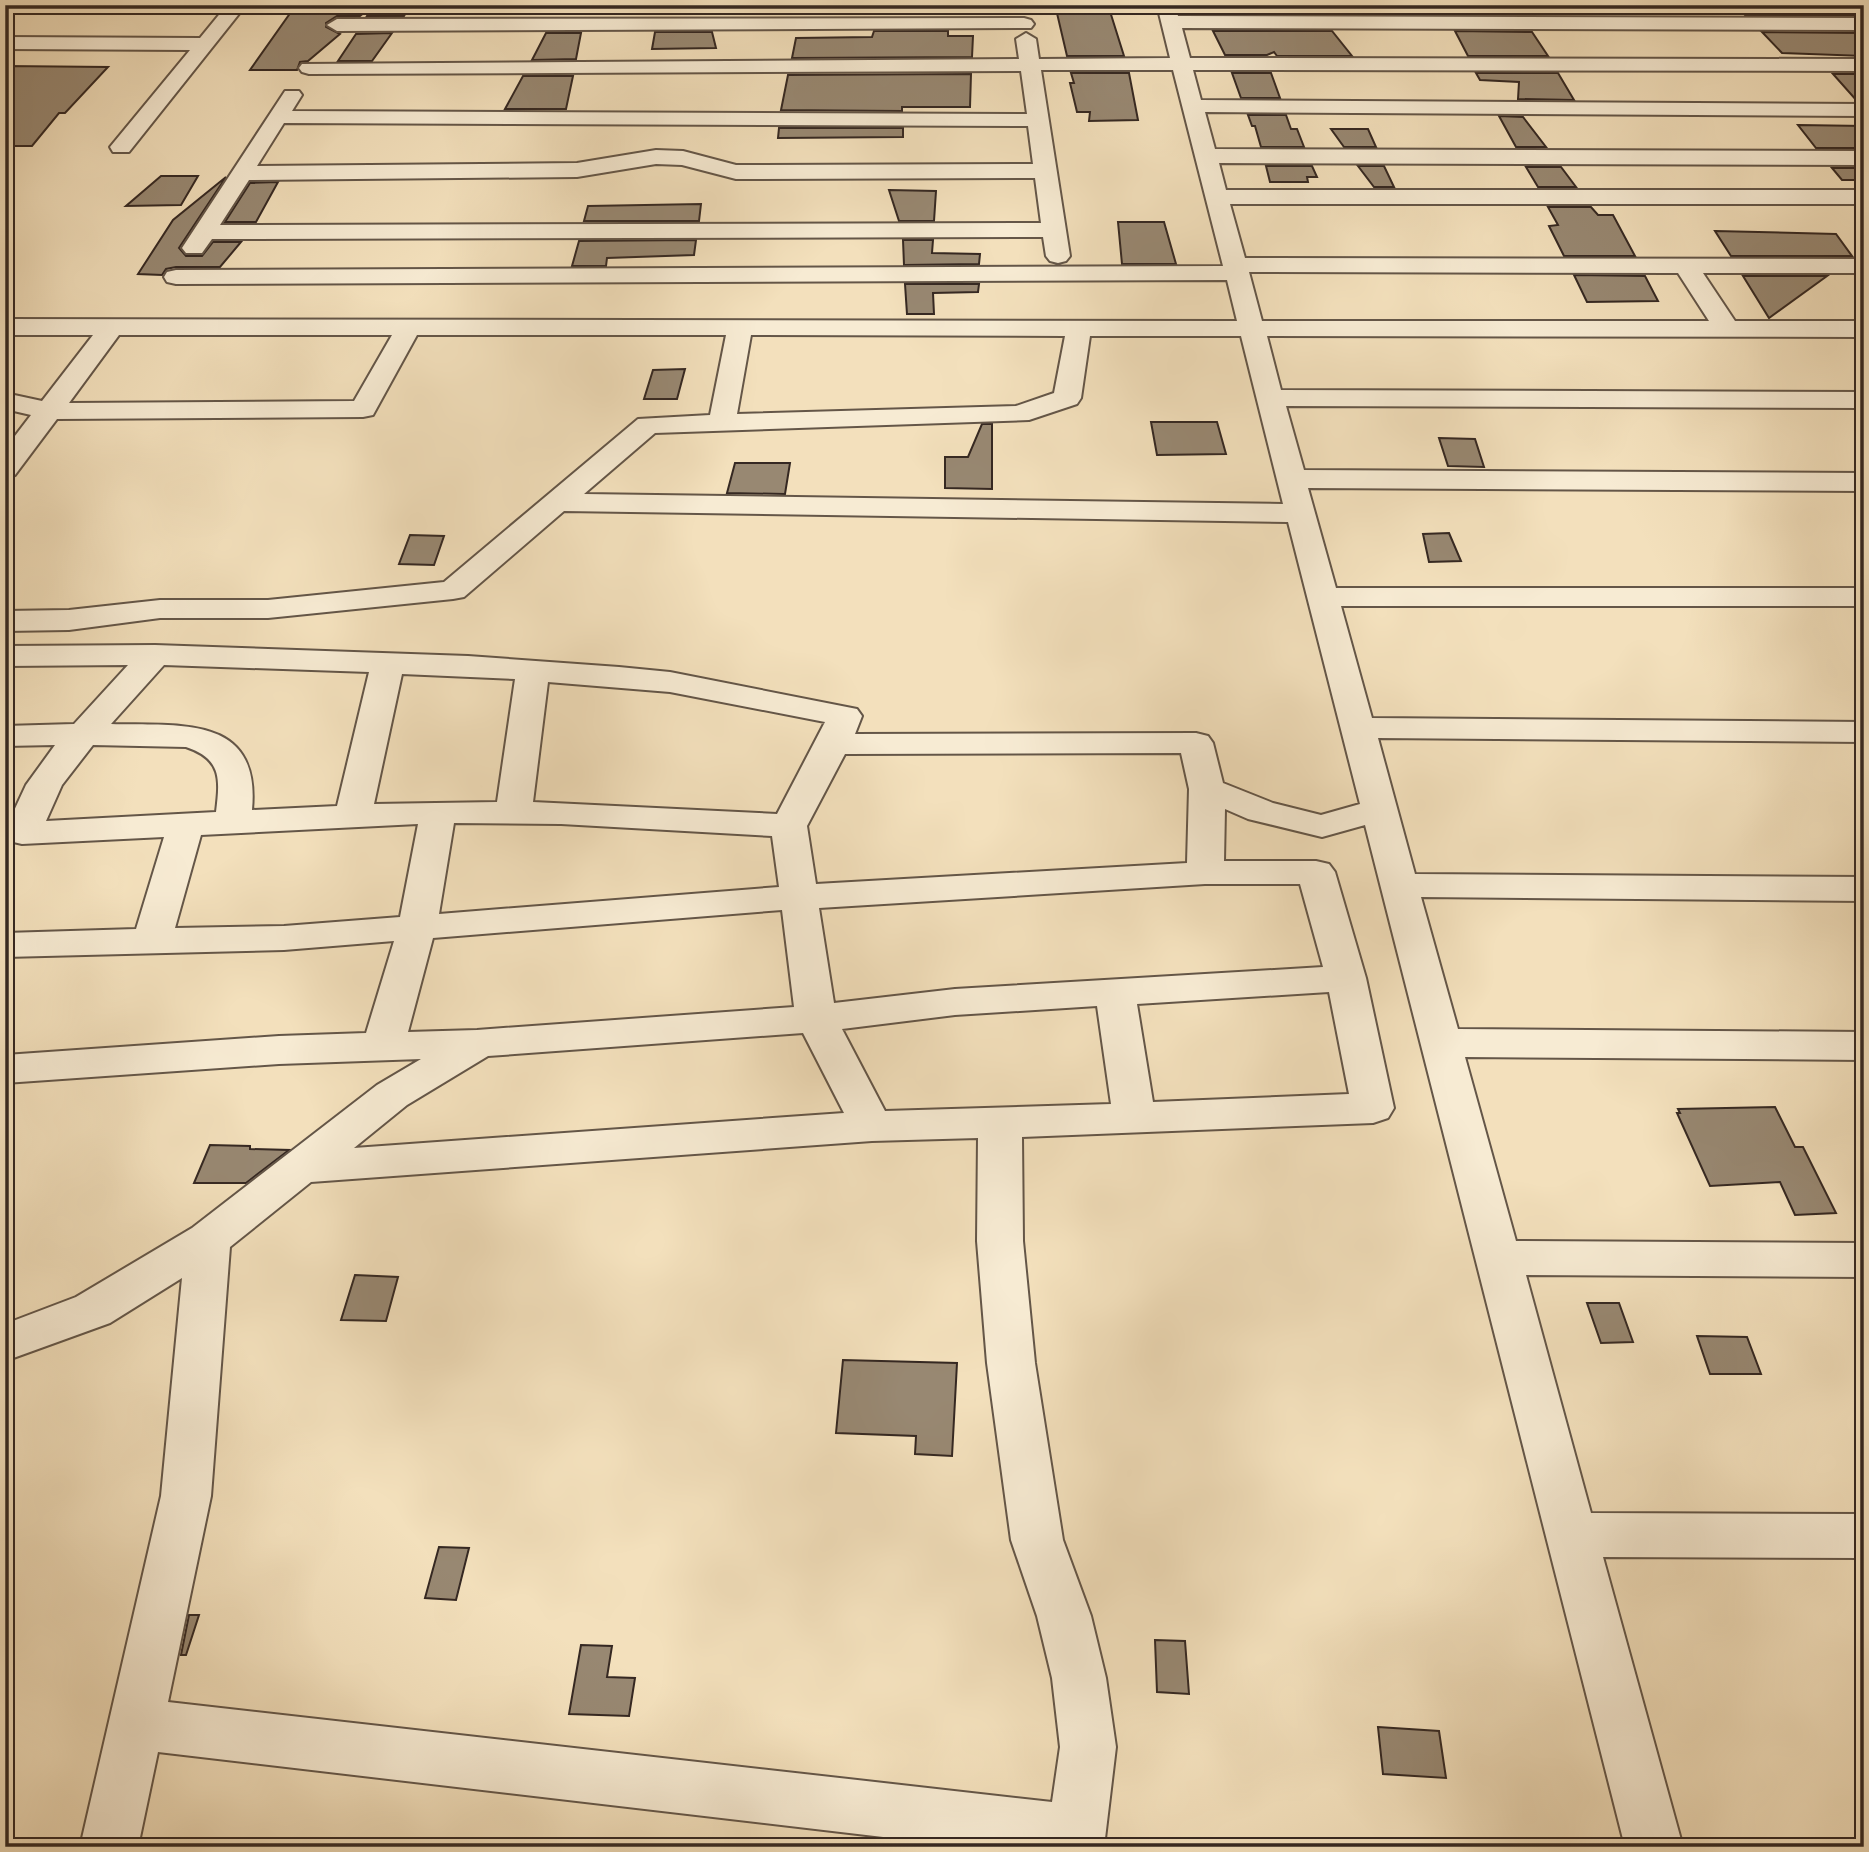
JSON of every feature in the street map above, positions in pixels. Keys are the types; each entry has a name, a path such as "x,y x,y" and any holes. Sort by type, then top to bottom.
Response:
{"street":[{"path":"5,9 11,5"},
{"path":"121,148 237,5"},
{"path":"160,302 349,5"},
{"path":"1654,1847 1168,13 1864,24"},
{"path":"309,68 613,66 770,37 1023,15 1061,274"},
{"path":"337,25 628,24 1030,65 1864,65"},
{"path":"577,170 628,24"},
{"path":"5,43 206,44"},
{"path":"1193,106 1864,110"},
{"path":"278,117 1038,120"},
{"path":"1206,156 1864,158"},
{"path":"242,173 577,170 642,157 670,157 736,172 1045,171"},
{"path":"1217,197 1864,197"},
{"path":"204,232 1054,230"},
{"path":"1686,266 1727,329"},
{"path":"5,469 112,327 160,302 1236,269 1864,266"},
{"path":"160,302 410,327 1864,329"},
{"path":"5,327 112,327"},
{"path":"5,401 49,411 363,410 410,327"},
{"path":"722,423 740,327"},
{"path":"5,621 69,620 160,609 268,609 453,590 648,425 1019,414 1067,398 1079,327"},
{"path":"1270,398 1864,400"},
{"path":"556,502 1296,496 1864,482"},
{"path":"1323,597 1864,597"},
{"path":"5,656 155,655 533,671 670,682 845,716 834,744 789,826 816,1019 872,1126"},
{"path":"13,834 73,743 85,734 155,655"},
{"path":"353,817 387,664"},
{"path":"514,812 533,671"},
{"path":"1358,728 1864,732"},
{"path":"5,736 85,734 189,737 205,741 233,766 237,774 233,824"},
{"path":"834,744 1196,743 1207,789 1205,873"},
{"path":"1207,789 1261,811 1322,826 1379,810"},
{"path":"13,834 438,812 514,812 789,826"},
{"path":"383,1046 417,928 438,812"},
{"path":"151,943 185,827"},
{"path":"5,945 151,943 417,928 800,897 1205,873 1316,872 1346,978 1373,1108 872,1126 302,1167"},
{"path":"1399,885 1864,889"},
{"path":"5,1069 279,1050 480,1043 816,1019 955,1002 1346,978"},
{"path":"1115,992 1134,1117"},
{"path":"5,1343 93,1310 208,1240 392,1095 480,1043"},
{"path":"1442,1043 1864,1046"},
{"path":"136,1724 1076,1840 1088,1747 1079,1678 1064,1616 1037,1540 1011,1363 1000,1241 1000,1123"},
{"path":"109,1847 186,1496 208,1240"},
{"path":"1498,1258 1864,1260"},
{"path":"1572,1535 1864,1536"}],"building":[{"path":"381,5 395,5 407,11 404,16 367,16 370,11 377,11"},
{"path":"1077,5 1108,5 1124,56 1067,56 1056,9 1078,8"},
{"path":"1311,5 1318,14 1205,13 1202,7"},
{"path":"1735,5 1864,11 1864,15 1745,15"},
{"path":"366,11 360,16 337,16 326,23 326,27 340,34 308,61 300,62 297,70 250,70 291,12"},
{"path":"874,31 948,31 948,36 973,36 972,57 792,58 796,38 872,37"},
{"path":"1213,31 1332,31 1352,56 1277,56 1274,52 1267,55 1225,55"},
{"path":"1455,31 1532,32 1548,56 1468,56"},
{"path":"655,32 712,32 716,48 652,49"},
{"path":"1762,32 1864,33 1864,56 1782,53"},
{"path":"392,33 372,61 338,61 356,34"},
{"path":"546,33 581,33 576,59 532,60"},
{"path":"5,66 108,67 65,113 59,113 32,146 5,146"},
{"path":"1071,73 1129,73 1138,120 1089,121 1090,112 1077,112 1070,83 1074,83"},
{"path":"1232,73 1271,73 1280,98 1241,98"},
{"path":"1476,73 1558,73 1574,100 1518,99 1519,82 1480,80"},
{"path":"971,74 970,107 902,107 902,111 781,110 788,75"},
{"path":"1833,74 1864,74 1864,101 1857,101"},
{"path":"523,76 573,76 566,109 505,109"},
{"path":"1248,115 1286,115 1291,129 1297,129 1304,147 1261,147 1255,126 1252,126"},
{"path":"1499,116 1523,117 1546,147 1516,147"},
{"path":"1798,125 1864,126 1864,148 1816,148"},
{"path":"779,128 903,128 903,137 778,138"},
{"path":"1331,129 1368,129 1376,147 1344,147"},
{"path":"1266,166 1312,166 1317,177 1307,177 1308,182 1270,182"},
{"path":"1358,166 1384,166 1394,187 1374,187"},
{"path":"1526,167 1561,167 1576,187 1538,187"},
{"path":"1832,168 1864,168 1864,180 1842,180"},
{"path":"161,176 198,176 181,205 126,206"},
{"path":"226,177 179,248 186,256 202,256 213,242 241,242 220,267 176,267 166,269 162,275 138,274 173,220"},
{"path":"278,182 256,222 225,222 250,183"},
{"path":"889,190 936,191 934,221 899,221"},
{"path":"701,204 699,221 584,221 588,206"},
{"path":"1548,207 1591,207 1598,215 1613,215 1635,256 1564,256 1549,226 1558,225"},
{"path":"1118,222 1164,222 1176,264 1122,264"},
{"path":"1715,231 1836,234 1852,256 1731,256"},
{"path":"696,240 694,255 607,258 606,266 572,266 579,241"},
{"path":"903,240 933,240 932,253 980,254 979,264 904,265"},
{"path":"1574,275 1645,276 1658,301 1587,302"},
{"path":"1743,276 1827,276 1769,318"},
{"path":"905,284 979,284 978,292 933,293 934,314 907,314"},
{"path":"685,369 677,399 644,399 653,370"},
{"path":"1151,422 1217,422 1226,454 1157,455"},
{"path":"982,424 992,424 992,489 945,488 945,457 968,457"},
{"path":"1439,438 1475,439 1484,467 1448,466"},
{"path":"735,463 790,463 785,494 727,493"},
{"path":"1449,533 1461,561 1429,562 1423,534"},
{"path":"410,535 444,536 434,565 399,564"},
{"path":"1775,1107 1795,1147 1803,1147 1836,1213 1795,1215 1780,1182 1710,1186 1677,1113 1680,1113 1678,1109"},
{"path":"210,1145 289,1150 246,1183 194,1183"},
{"path":"355,1275 398,1277 386,1321 341,1320"},
{"path":"1587,1303 1619,1303 1633,1342 1601,1343"},
{"path":"1697,1336 1747,1337 1761,1374 1710,1374"},
{"path":"843,1360 957,1363 952,1456 915,1454 916,1436 836,1433"},
{"path":"439,1547 469,1548 456,1600 425,1598"},
{"path":"189,1615 199,1615 186,1655 181,1655"},
{"path":"1155,1640 1185,1641 1189,1694 1157,1692"},
{"path":"581,1645 612,1646 607,1677 635,1678 629,1716 569,1714"},
{"path":"1378,1727 1439,1731 1446,1778 1383,1774"}]}
